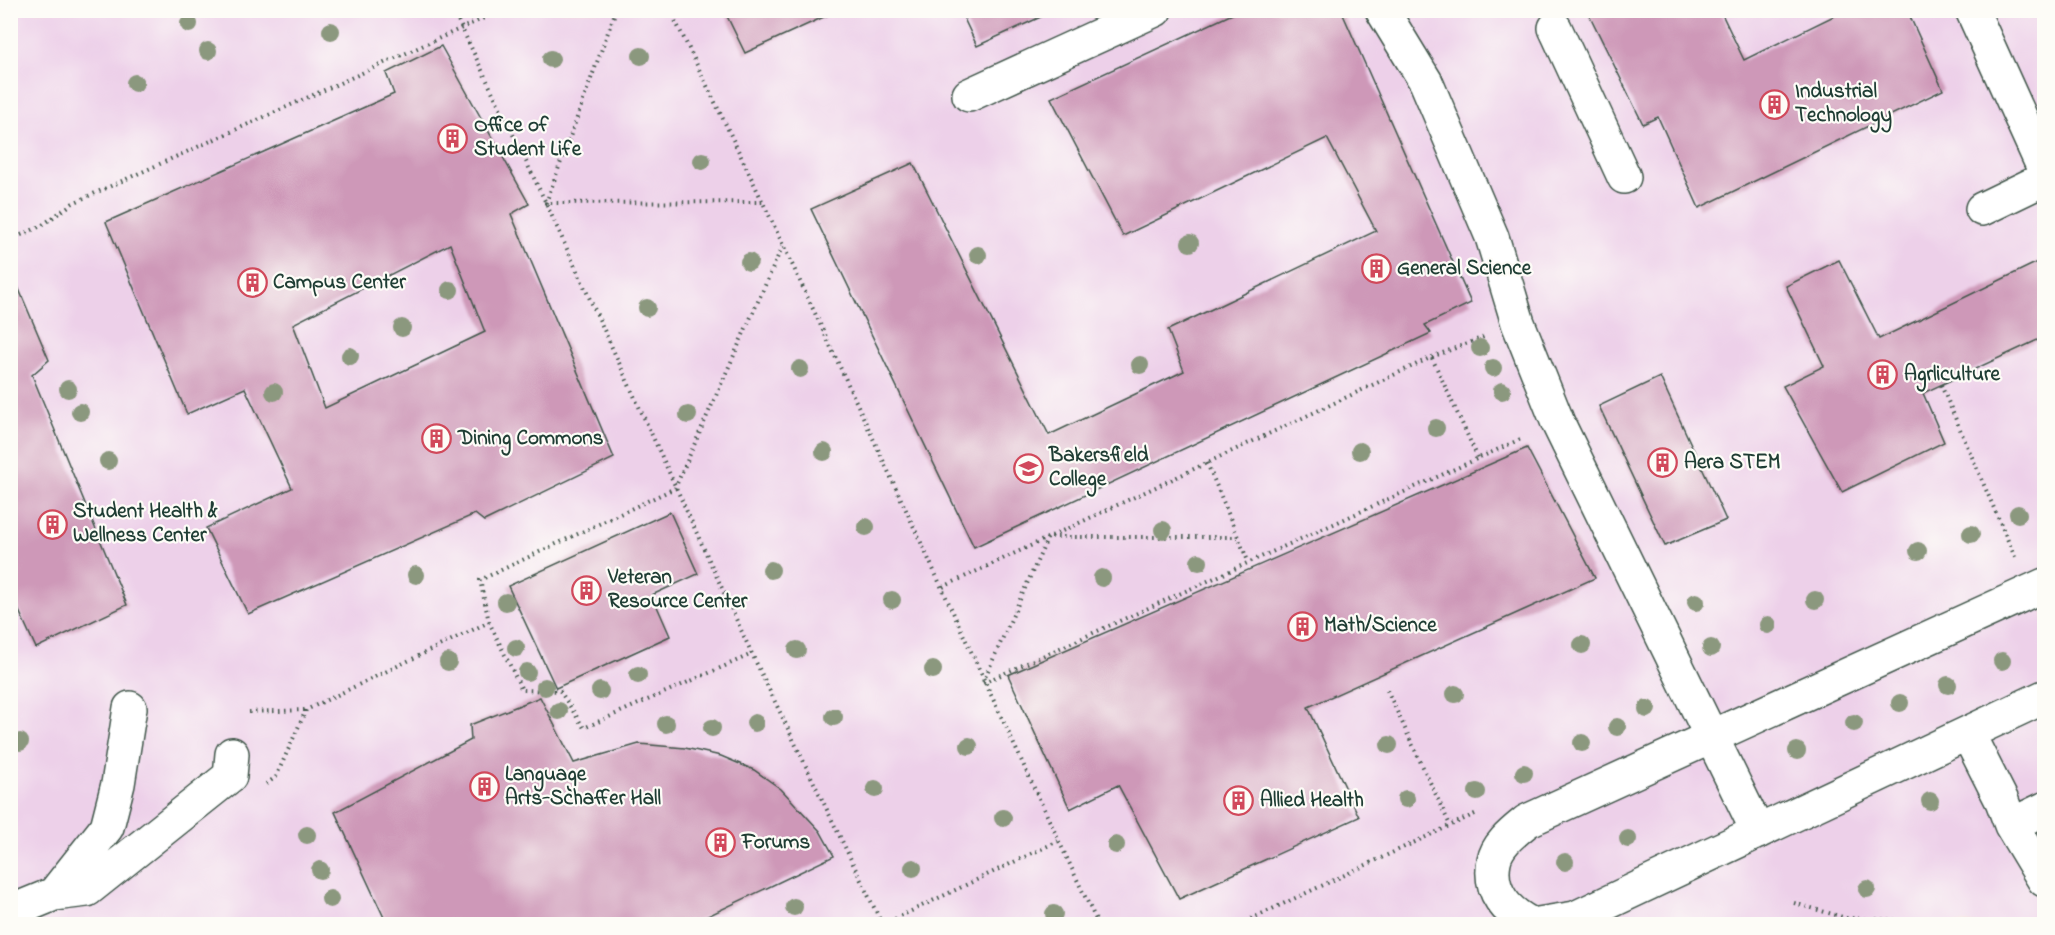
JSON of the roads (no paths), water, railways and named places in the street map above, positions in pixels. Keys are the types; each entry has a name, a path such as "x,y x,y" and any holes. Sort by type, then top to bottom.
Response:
{"street":[{"path":"969,95 1155,10"},
{"path":"1382,10 1426,82 1492,237 1518,323 1558,423 1758,832"},
{"path":"1972,10 2044,169"},
{"path":"1555,28 1624,177"},
{"path":"1982,209 2044,179"},
{"path":"1532,924 1511,914 1496,890 1494,860 1507,838 1527,821 2044,585"},
{"path":"1538,924 1575,918 2044,697"},
{"path":"54,894 107,827 118,784 130,708"},
{"path":"1968,734 2002,801 2011,825 2044,880"},
{"path":"10,912 54,894 87,890 230,776 232,754"},
{"path":"2011,825 2044,809"}],"place":[{"name":"Industrial Technology","path":"1774,104"},
{"name":"Office of Student Life","path":"453,138"},
{"name":"General Science","path":"1376,269"},
{"name":"Campus Center","path":"252,283"},
{"name":"Agrliculture","path":"1883,375"},
{"name":"Dining Commons","path":"437,439"},
{"name":"Aera STEM","path":"1663,463"},
{"name":"Bakersfield College","path":"1028,468"},
{"name":"Student Health & Wellness Center","path":"52,524"},
{"name":"Veteran Resource Center","path":"587,590"},
{"name":"Math/Science","path":"1303,626"},
{"name":"Language Arts-Schaffer Hall","path":"484,787"},
{"name":"Allied Health","path":"1239,801"},
{"name":"Forums","path":"721,843"}]}
